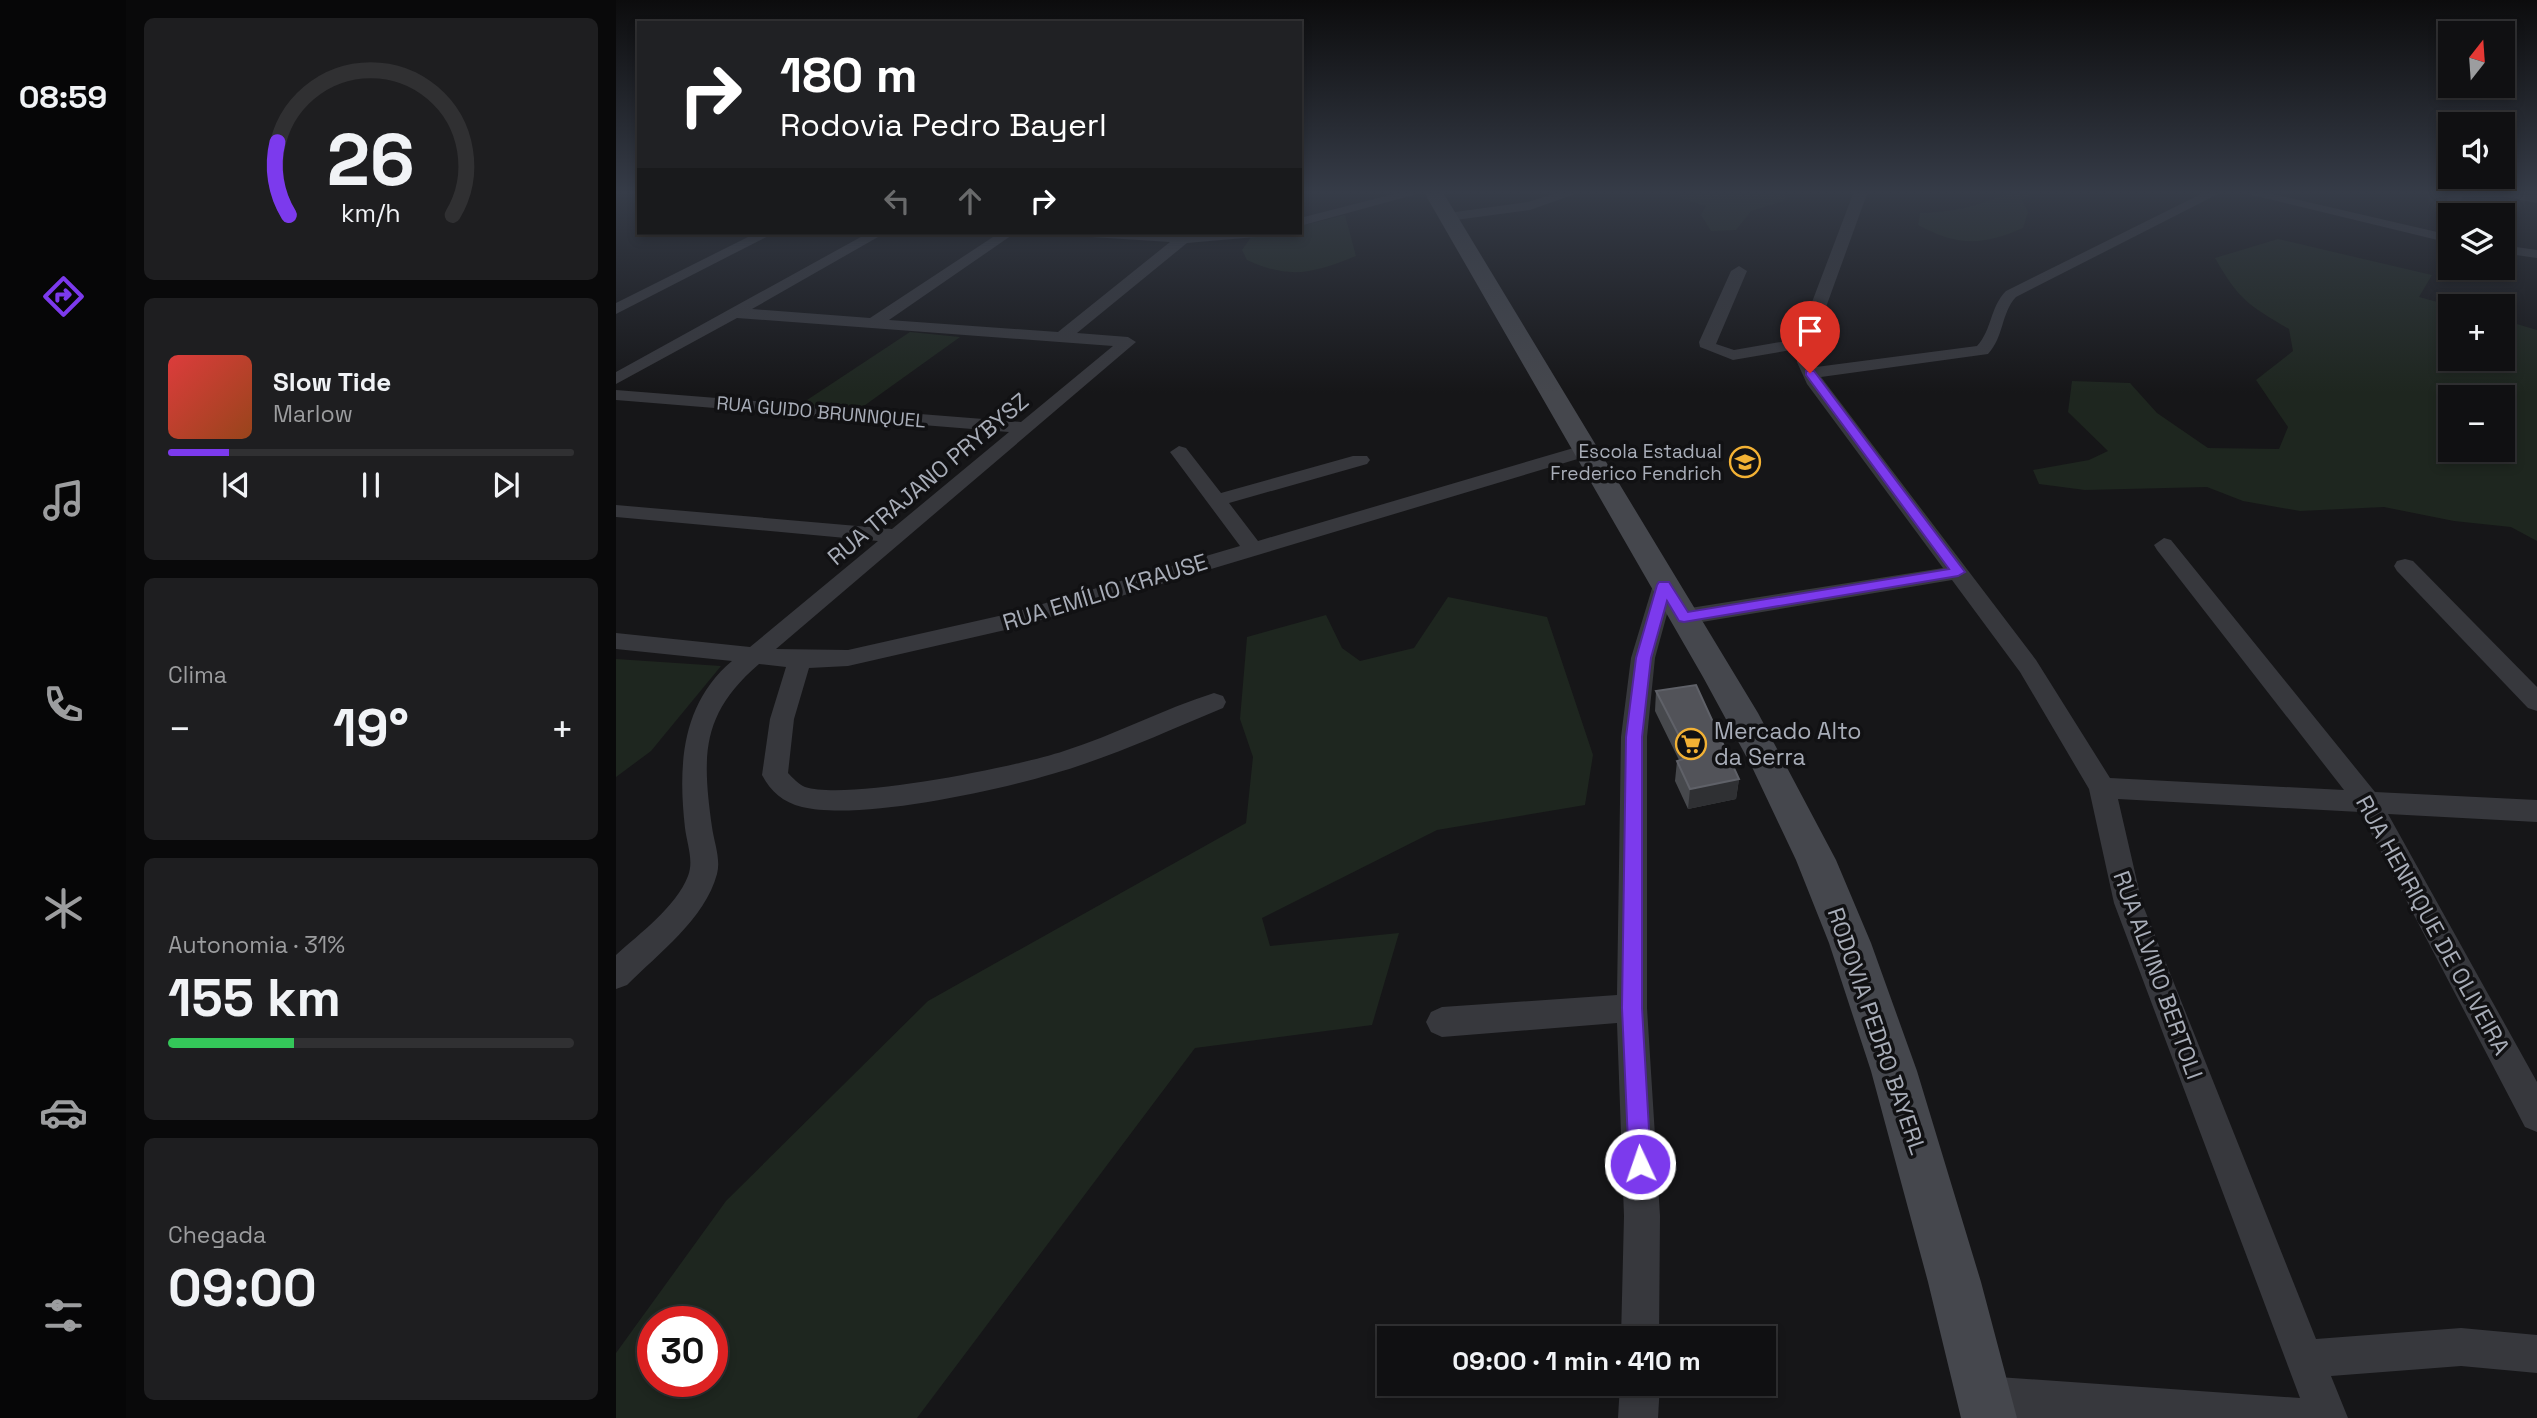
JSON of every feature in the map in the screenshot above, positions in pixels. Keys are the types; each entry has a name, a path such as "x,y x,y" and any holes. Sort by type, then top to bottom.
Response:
{"main road":[{"name":"RODOVIA PEDRO BAYERL","path":"1472,260 1754,736 1816,860 1867,989 1918,1149 1986,1407"}],"street":[{"path":"616,309 713,260"},
{"path":"616,380 829,260"},
{"path":"873,323 967,260"},
{"path":"735,313 1062,337 1157,260"},
{"path":"1739,271 1707,342 1708,347 1733,355 1804,343 1835,260"},
{"path":"1810,373 1982,349 1992,338 1999,308 2004,299 2077,260"},
{"name":"RUA TRAJANO PRYBYSZ","path":"616,975 697,890 705,872 692,783 701,720 709,698 725,680 1128,342 1062,337"},
{"name":"RUA ALVINO BERTOLI","path":"1804,343 1805,362 1810,373 2053,703 2102,788 2128,903 2328,1418"},
{"name":"RUA GUIDO BRUNNQUEL","path":"616,395 1026,428"},
{"path":"1179,452 1253,548"},
{"name":"RUA EMÍLIO KRAUSE","path":"616,641 800,660 848,659 980,629 1584,452"},
{"path":"1216,501 1360,460"},
{"path":"616,511 898,536"},
{"name":"RUA HENRIQUE DE OLIVEIRA","path":"2164,545 2368,802 2537,1115"},
{"path":"2405,566 2537,702"},
{"path":"1684,617 1958,572"},
{"path":"1640,1326 1642,1216 1632,1008 1634,737 1643,658 1664,585"},
{"path":"800,660 782,719 775,775 784,787 802,797 823,801 938,788 1056,764 1214,702"},
{"path":"2102,788 2537,811"},
{"path":"1442,1022 1632,1008"},
{"path":"2305,1359 2461,1348 2537,1354"},
{"path":"1638,1418 1639,1396"},
{"path":"1986,1407 2304,1418"}],"shaded area":[{"path":"1247,260 1345,260 1302,272 1263,266"},
{"path":"2216,260 2369,260 2432,275 2419,297 2438,302 2438,371 2515,371 2515,324 2537,330 2537,541 2511,527 2454,521 2384,507 2300,511 2243,501 2207,487 2085,490 2039,484 2033,470 2089,460 2108,451 2068,412 2072,381 2130,383 2157,413 2208,448 2279,449 2288,427 2256,380 2293,351 2289,329 2264,314 2238,293"},
{"path":"910,332 960,337 861,408 801,404"},
{"path":"1448,597 1547,617 1593,755 1585,805 1437,830 1262,918 1270,946 1399,933 1372,1025 1195,1048 917,1418 616,1418 616,1353 637,1324 637,1397 728,1397 728,1306 650,1306 726,1201 928,1001 1246,823 1253,757 1240,719 1247,637 1326,615 1342,648 1360,661 1414,648"},
{"path":"616,659 721,666 651,751 616,777"}],"building":[{"path":"1696,685 1739,779 1690,789 1677,761 1690,757 1656,691"}],"place":[{"name":"Escola Estadual Frederico Fendrich","path":"1745,462"},
{"name":"Mercado Alto da Serra","path":"1691,744"}],"route":[{"path":"1640,1164 1632,1008 1634,737 1643,658 1664,585 1684,617 1958,572 1810,373"}]}
